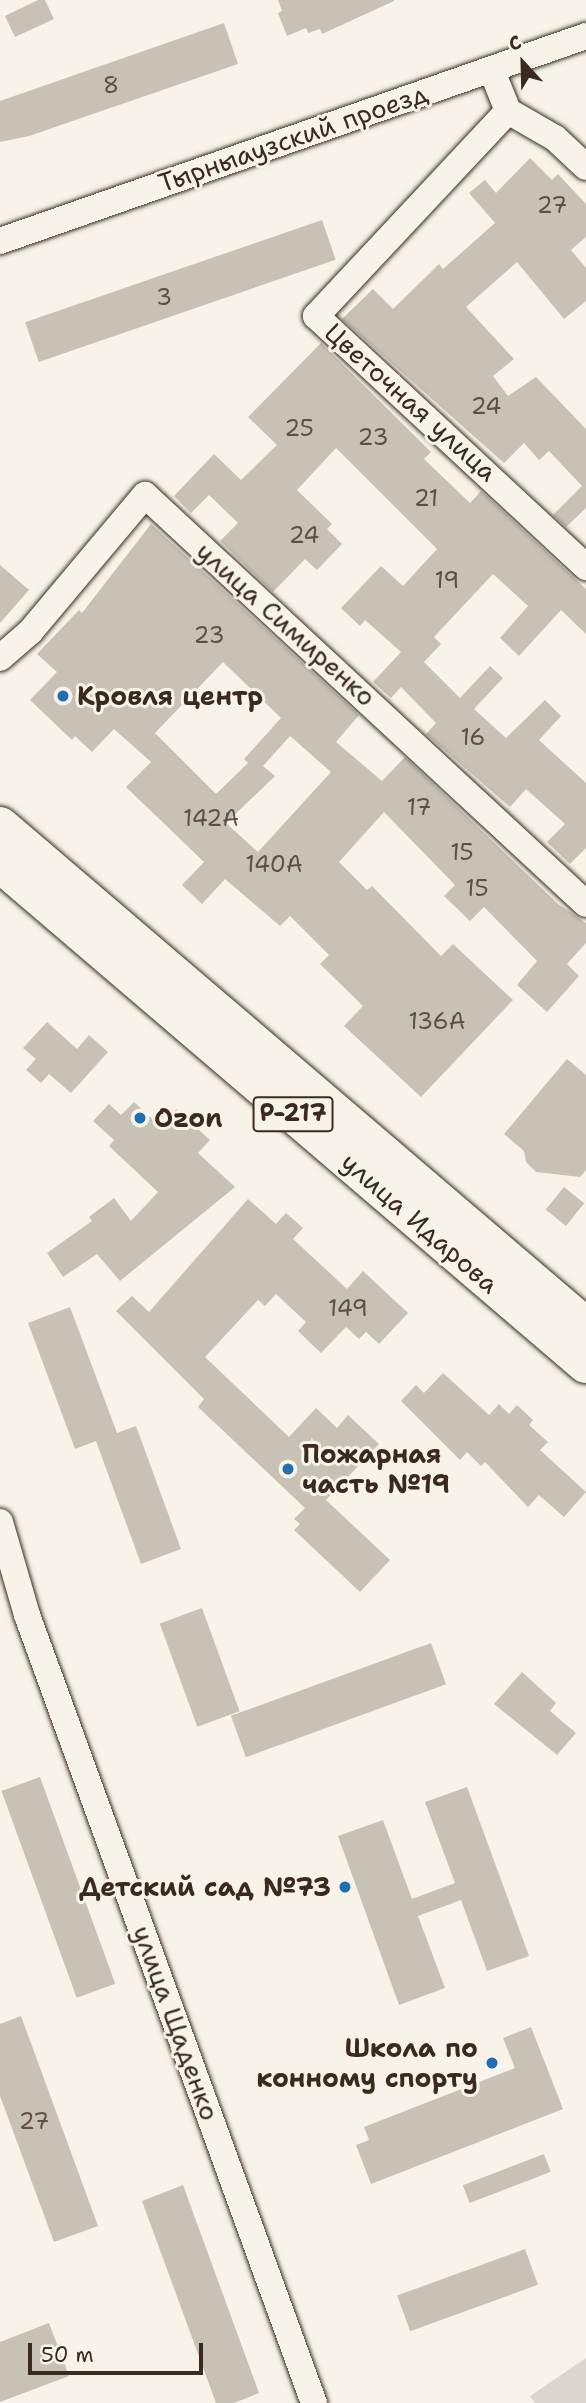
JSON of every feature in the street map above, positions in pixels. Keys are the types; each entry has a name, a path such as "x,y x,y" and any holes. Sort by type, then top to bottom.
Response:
{"main road":[{"name":"улица Идарова","path":"0,826 586,1327"},
{"name":"улица Идарова","path":"0,863 586,1364"}],"street":[{"name":"Тырныаузский проезд","path":"0,241 586,36"},
{"path":"492,71 508,111 555,138 586,167"},
{"name":"Цветочная улица","path":"508,111 316,316 586,567"},
{"name":"улица Симиренко","path":"0,658 30,632 145,495 586,904"},
{"name":"улица Щаденко","path":"0,1522 27,1615 314,2403"}],"shaded area":[{"path":"586,2358 586,2403 535,2403 530,2396"}],"building":[{"path":"38,0 45,0 54,19 15,37 5,16"},
{"path":"278,0 394,1 322,34 320,29 308,33 306,28 287,36 278,13 282,11"},
{"path":"224,23 238,64 29,136 0,142 0,101"},
{"path":"530,158 552,180 558,174 586,204 586,237 571,250 586,268 586,301 564,319 517,262 466,307 514,359 493,376 508,396 536,377 586,429 586,508 566,527 553,515 582,486 549,451 539,460 524,443 504,463 342,319 373,289 393,309 439,264 443,269 495,223 469,193 485,180 496,193"},
{"path":"322,220 336,260 39,362 25,322"},
{"path":"321,343 431,452 424,459 470,503 481,491 586,589 586,634 561,610 519,656 500,638 528,606 493,574 434,637 441,644 424,662 460,698 490,666 503,678 474,709 506,738 545,700 561,716 539,740 586,783 586,848 570,864 547,842 565,824 526,789 510,807 426,734 436,723 401,687 391,698 373,682 401,652 365,620 360,626 341,608 381,566 403,586 437,549 336,448 297,490 332,524 327,529 342,544 317,570 305,559 273,592 220,541 238,523 209,495 191,513 174,496 214,454 241,480 277,445 248,417"},
{"path":"151,524 359,715 336,742 382,781 405,757 558,904 586,923 586,943 567,964 579,976 547,1012 517,985 537,961 484,907 470,921 444,896 455,885 384,812 339,862 367,890 372,886 441,956 453,944 513,1000 421,1097 344,1026 363,1006 320,964 329,955 290,916 280,926 225,879 202,904 182,885 204,862 126,787 151,762 114,729 92,752 75,736 72,740 30,700 57,672 37,654 79,610 82,613","holes":["223,662 281,718 244,759 248,763 216,794 155,733","290,736 331,772 258,852 226,823 275,776 263,766"]},
{"path":"0,565 29,590 0,623"},
{"path":"47,1022 77,1049 89,1035 108,1052 71,1093 49,1074 41,1083 26,1070 36,1059 23,1048"},
{"path":"567,1059 586,1075 586,1170 580,1177 536,1172 526,1162 524,1151 504,1134"},
{"path":"134,1102 160,1126 176,1109 210,1140 198,1153 235,1187 120,1281 97,1254 63,1277 47,1253 92,1221 89,1217 114,1198 131,1221 158,1192 109,1146 114,1140 93,1121 109,1104 121,1115"},
{"path":"564,1187 584,1203 566,1226 546,1210"},
{"path":"248,1199 276,1224 286,1213 303,1228 293,1239 347,1289 363,1271 408,1313 379,1344 366,1332 359,1339 346,1327 321,1353 298,1331 306,1322 276,1294 265,1306 258,1300 205,1357 289,1437 316,1408 337,1428 348,1415 379,1444 326,1500 390,1560 360,1592 294,1530 300,1524 294,1519 305,1508 198,1407 204,1399 116,1311 132,1296 149,1312"},
{"path":"70,1307 117,1433 136,1426 181,1549 141,1564 96,1441 75,1449 28,1323"},
{"path":"443,1373 489,1415 499,1404 509,1414 517,1405 533,1420 529,1425 548,1442 540,1450 586,1492 564,1517 539,1495 528,1507 485,1462 481,1466 467,1452 460,1460 401,1401 416,1385 424,1393"},
{"path":"202,1608 240,1711 197,1727 160,1623"},
{"path":"431,1643 446,1684 246,1757 231,1716"},
{"path":"522,1672 556,1703 550,1711 576,1733 557,1755 494,1704"},
{"path":"40,1777 115,1984 77,1998 1,1791"},
{"path":"467,1787 529,1956 487,1971 461,1900 418,1916 445,1988 399,2005 338,1836 383,1820 412,1899 455,1883 425,1802"},
{"path":"21,2016 98,2226 54,2242 0,2096 0,2024"},
{"path":"531,2027 563,2109 371,2184 356,2145 369,2140 364,2127 515,2068 503,2038"},
{"path":"544,2154 551,2172 470,2203 463,2185"},
{"path":"183,2185 259,2393 234,2403 216,2403 142,2201"},
{"path":"525,2249 538,2285 410,2331 397,2296"},
{"path":"49,2323 69,2376 0,2402 0,2342"}],"place":[{"name":"Кровля центр","path":"63,696"},
{"name":"Ozon","path":"140,1118"},
{"name":"Пожарная часть №19","path":"288,1469"},
{"name":"Детский сад №73","path":"345,1887"},
{"name":"Школа по конному спорту","path":"492,2063"}]}
